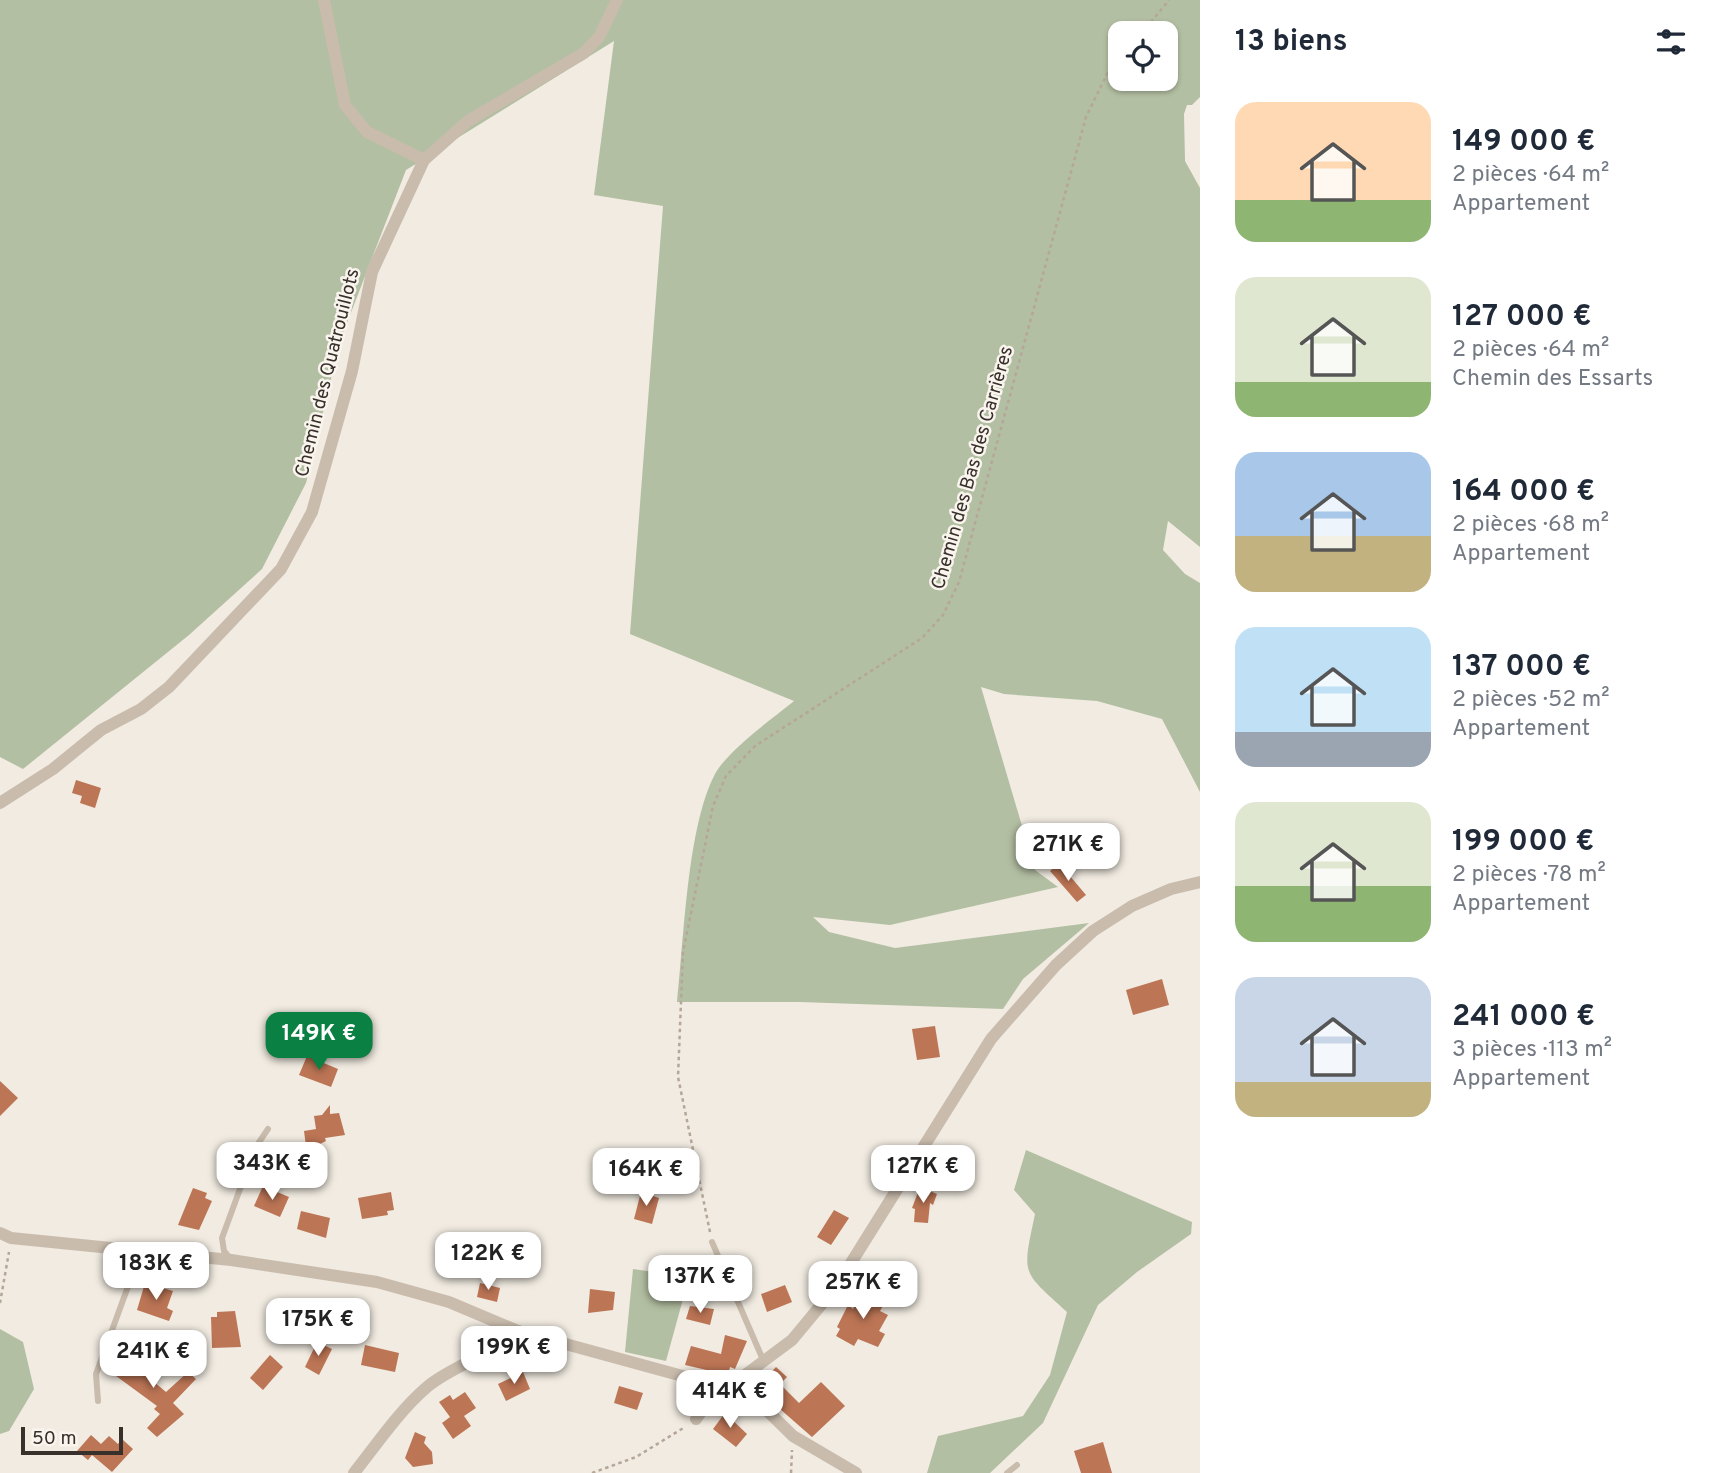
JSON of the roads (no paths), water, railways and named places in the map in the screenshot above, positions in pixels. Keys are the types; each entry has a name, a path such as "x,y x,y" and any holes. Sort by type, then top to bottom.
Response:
{"street":[{"path":"324,0 345,105 367,132 424,160"},
{"name":"Chemin des Quatrouillots","path":"0,803 53,769 101,730 141,709 169,687 281,569 312,512 352,371 372,272 424,160 468,121 584,53 599,37 617,0"},
{"path":"5,1236 231,1260 377,1282 449,1302 518,1331 719,1386 737,1381 792,1340 836,1287 922,1146 949,1111 991,1038 1011,1013 1093,930 1132,906 1171,889 1200,882"},
{"path":"354,1473 427,1388 454,1368 506,1343 518,1331"},
{"path":"737,1381 793,1436 856,1473"},
{"path":"696,1419 719,1386"}],"lane":[{"path":"231,1260 224,1251 222,1238 255,1148 268,1129"},
{"path":"712,1242 764,1362"},
{"path":"98,1401 96,1374 141,1251"},
{"path":"1007,1473 1017,1465"}]}
